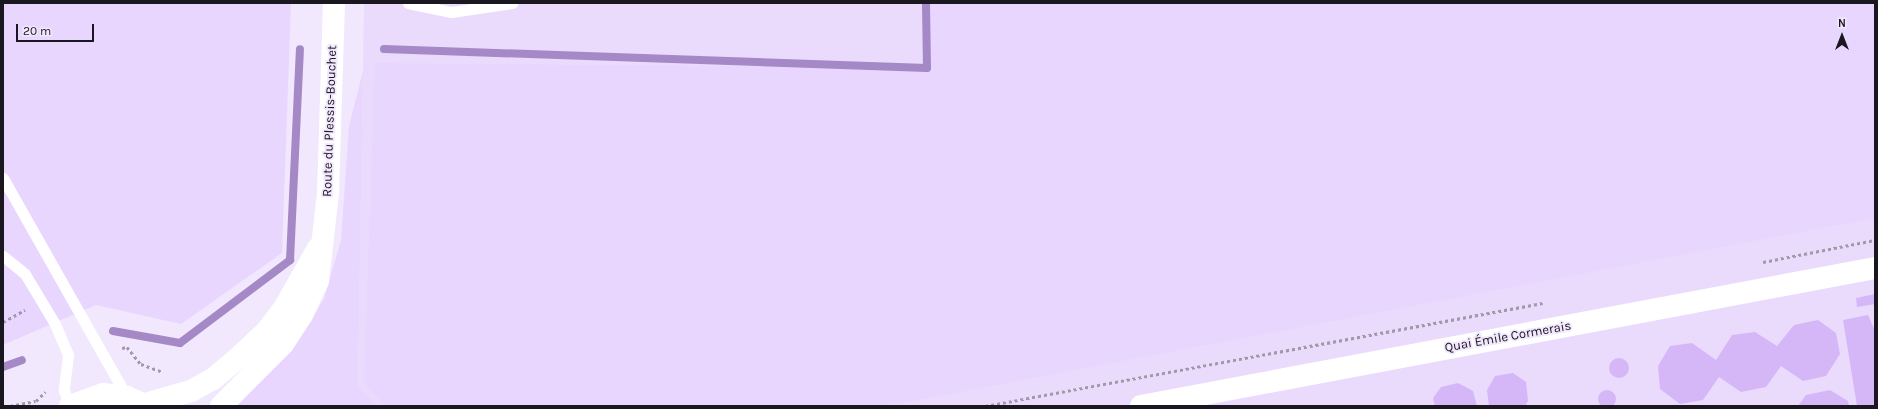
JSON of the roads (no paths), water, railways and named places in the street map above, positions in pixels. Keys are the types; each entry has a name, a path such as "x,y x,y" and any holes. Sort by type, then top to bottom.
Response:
{"main road":[{"name":"Route du Plessis-Bouchet","path":"221,406 283,344 302,315 318,281 324,238 334,3"},
{"name":"Route du Plessis-Bouchet","path":"69,406 97,395 140,402 191,391 213,379 266,332 286,305 324,238"},
{"name":"Quai Émile Cormerais","path":"1141,406 1875,268"}],"lane":[{"path":"408,3 451,12 512,3"},
{"path":"3,178 140,402"},
{"path":"3,256 25,274 42,302 68,355 64,390 69,406"}],"waterway":[{"path":"384,49 927,68 926,3"},
{"path":"113,331 180,343 290,260 300,49"},
{"path":"3,367 22,360"}]}
